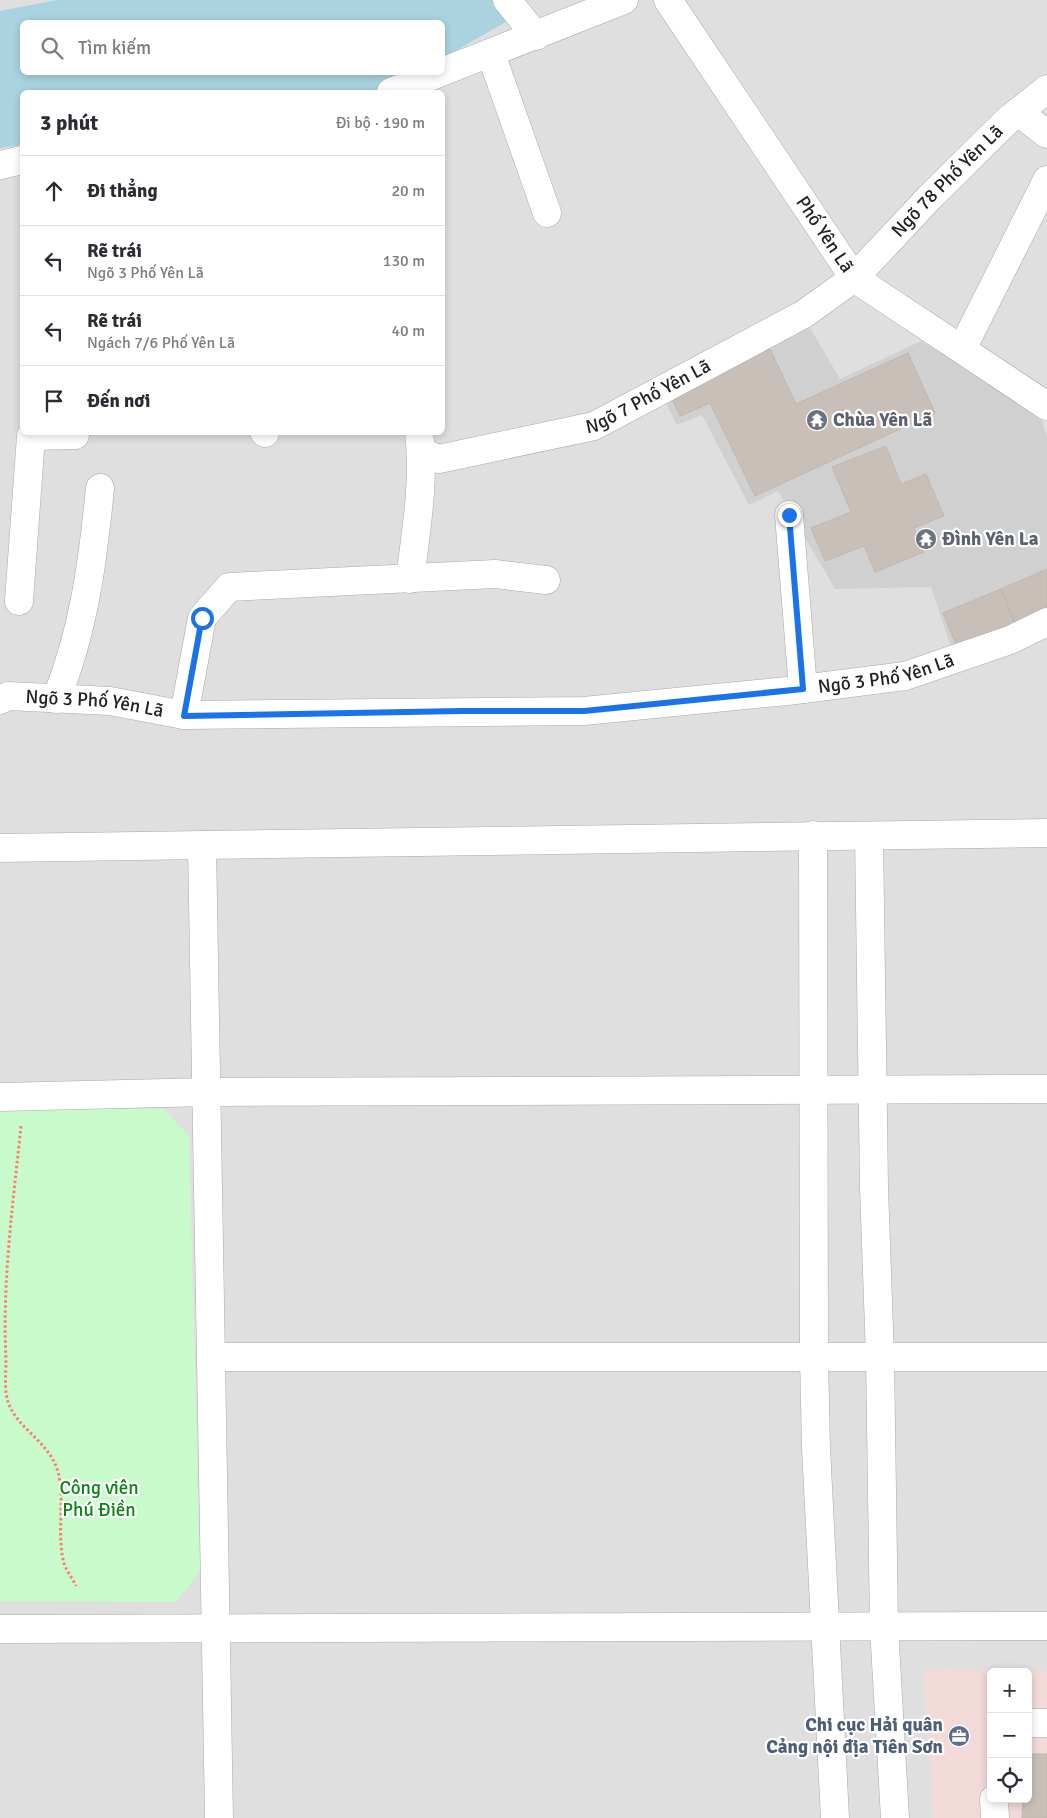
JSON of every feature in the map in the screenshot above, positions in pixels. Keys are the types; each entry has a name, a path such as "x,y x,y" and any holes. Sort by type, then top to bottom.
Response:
{"street":[{"path":"507,0 536,36"},
{"path":"445,71 624,0"},
{"name":"Phố Yên Lã","path":"668,0 854,278 1047,406"},
{"path":"490,54 547,213"},
{"path":"396,90 435,75"},
{"name":"Ngõ 78 Phố Yên Lã","path":"854,278 929,198 1018,112 1047,88"},
{"path":"1018,112 1047,134"},
{"path":"0,165 20,160"},
{"path":"962,349 1047,180"},
{"name":"Ngõ 7 Phố Yên Lã","path":"420,442 439,459 594,426 804,314 854,278"},
{"path":"19,601 32,436 74,435"},
{"path":"410,579 418,515 420,442"},
{"path":"56,699 72,661 91,570 100,488"},
{"path":"789,515 803,689"},
{"path":"184,716 202,618 229,586 496,574 546,580"},
{"name":"Ngõ 3 Phố Yên Lã","path":"0,700 8,696 110,702 184,716 462,711 584,711 803,689 905,676 1010,640 1047,622"},
{"path":"0,848 1047,833"},
{"path":"813,835 814,1357 835,1818"},
{"path":"869,836 872,1090 880,1357 884,1627 896,1818"},
{"path":"202,845 208,1092 219,1818"},
{"path":"0,1098 208,1092 1047,1089"},
{"path":"212,1357 1047,1357"},
{"path":"0,1629 1047,1626"},
{"path":"1032,1723 1047,1723"},
{"path":"994,1803 995,1818"}],"path":[{"path":"21,1126 6,1265 6,1370 8,1401 18,1421 50,1454 58,1471 61,1499 60,1540 63,1561 76,1586"},
{"path":"0,1369 6,1370"}],"shaded area":[{"path":"0,0 1047,0 1047,1818 0,1818"},
{"name":"Đình Yên La","path":"810,328 840,379 921,341 998,388 1009,392 1042,420 1047,438 1047,613 955,659 931,587 835,589 778,491 749,505 702,415 677,425 661,394"},
{"name":"Chi cục Hải quân Cảng nội địa Tiên Sơn","path":"923,1670 987,1671 987,1803 1032,1803 1032,1671 1047,1671 1047,1818 934,1818"}],"green space":[{"name":"Công viên Phú Điền","path":"0,1109 164,1109 189,1136 200,1572 176,1602 0,1601"}],"water":[{"path":"57,0 492,0 509,20 445,57 445,20 20,20 20,75 413,75 386,90 20,90 20,145 0,148 0,11"}],"building":[{"name":"Chùa Yên Lã","path":"770,349 796,404 908,353 935,413 755,496 710,403 680,416 670,394"},
{"path":"886,446 901,484 926,474 944,516 914,528 924,552 875,572 864,546 825,561 811,528 851,512 832,467"},
{"path":"1047,569 1047,609 1015,623 1001,589"},
{"path":"1001,589 1015,623 958,649 943,613"},
{"path":"1032,1754 1047,1754 1047,1818 1022,1818 1023,1803 1032,1803"}],"place":[{"name":"Chùa Yên Lã","path":"817,420"},
{"name":"Đình Yên La","path":"926,539"},
{"name":"Chi cục Hải quân Cảng nội địa Tiên Sơn","path":"959,1736"}],"route":[{"path":"202,618 184,716 462,711 584,711 803,689 789,515"}]}
